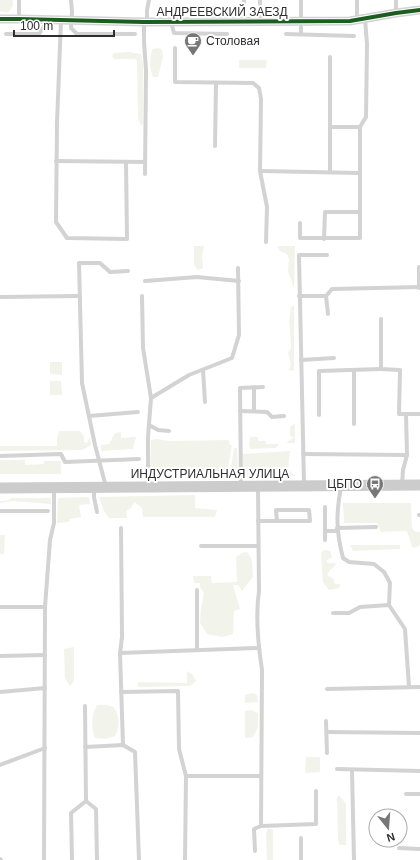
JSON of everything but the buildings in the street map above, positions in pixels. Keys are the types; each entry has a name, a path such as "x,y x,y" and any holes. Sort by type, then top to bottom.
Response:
{"main road":[{"name":"ИНДУСТРИАЛЬНАЯ УЛИЦА","path":"0,488 420,485"}],"street":[{"name":"АНДРЕЕВСКИЙ ЗАЕЗД","path":"0,19 145,22 301,22 361,20 420,10"}],"lane":[{"path":"19,0 19,19"},
{"path":"71,0 71,28 77,34 135,34"},
{"path":"145,174 146,70 144,42 145,22 149,0"},
{"path":"244,0 244,22"},
{"path":"260,0 260,22"},
{"path":"301,0 301,34"},
{"path":"300,223 300,238 360,238 360,127 366,117 367,44 357,0"},
{"path":"396,0 396,13"},
{"path":"274,7 275,22"},
{"path":"6,34 39,34 48,20"},
{"path":"61,20 56,161 56,222 68,238 127,239 126,162"},
{"path":"171,22 174,33 227,34"},
{"path":"211,22 211,34"},
{"path":"286,34 354,36"},
{"path":"175,48 175,82 253,83 259,88 261,99 260,171 267,207 266,242"},
{"path":"330,56 330,172"},
{"path":"215,146 216,83"},
{"path":"330,127 360,127"},
{"path":"56,161 145,162"},
{"path":"260,171 360,173"},
{"path":"324,239 325,212 360,212"},
{"path":"304,486 299,255 327,255"},
{"path":"106,488 82,383 79,263 100,263 110,272 128,271"},
{"path":"151,398 189,376 232,358 239,335 238,268"},
{"path":"328,314 326,296 332,289 420,288 419,268"},
{"path":"145,281 197,277 239,281"},
{"path":"0,297 80,296"},
{"path":"142,296 143,348 151,398 148,487"},
{"path":"300,296 326,296"},
{"path":"381,320 381,370"},
{"path":"301,360 334,358"},
{"path":"203,370 205,402"},
{"path":"354,370 354,424"},
{"path":"319,415 318,371 354,370 400,370 399,414 420,414"},
{"path":"254,387 254,411"},
{"path":"241,487 240,388 262,387"},
{"path":"240,411 267,412 272,417 284,416"},
{"path":"89,416 138,412"},
{"path":"402,486 403,470 407,455 406,414"},
{"path":"149,425 158,430 169,431"},
{"path":"0,456 61,454 66,462 138,459"},
{"path":"303,454 407,455"},
{"path":"341,486 338,503 337,529 343,558 349,562 374,564 384,572 390,583 389,606 405,629 409,687"},
{"path":"94,487 97,512"},
{"path":"258,487 259,591 256,606 258,648 262,670 260,776 261,826"},
{"path":"44,860 45,607 50,540 54,523 54,488"},
{"path":"325,507 325,540"},
{"path":"258,521 277,521 310,521 309,510 276,510 277,521"},
{"path":"0,511 48,511"},
{"path":"325,531 376,527"},
{"path":"121,528 122,637 120,653 123,744"},
{"path":"201,546 258,546"},
{"path":"196,590 197,650"},
{"path":"333,612 349,613 360,607 389,606"},
{"path":"0,607 45,607"},
{"path":"120,653 258,648"},
{"path":"0,656 45,655"},
{"path":"327,689 420,687"},
{"path":"0,692 45,688"},
{"path":"121,692 178,691 179,749 186,776 185,860"},
{"path":"85,706 86,801"},
{"path":"326,721 327,753"},
{"path":"327,732 420,733"},
{"path":"86,747 123,744 135,752 139,860"},
{"path":"0,765 45,748"},
{"path":"337,770 420,771"},
{"path":"352,770 354,860"},
{"path":"186,776 260,776"},
{"path":"255,851 254,829 261,826 316,824 316,791"},
{"path":"406,794 420,794"},
{"path":"72,860 71,813 86,801"},
{"path":"86,801 96,809 97,860"},
{"path":"301,838 301,860"},
{"path":"399,848 420,849"}],"shaded area":[{"path":"0,0 13,0 13,6 8,13 0,11"},
{"path":"152,49 162,49 163,57 158,77 153,77 150,67 151,52"},
{"path":"129,52 141,54 143,64 143,123 141,126 138,118 137,61 135,59 114,59 112,56 114,53"},
{"path":"239,60 267,60 266,68 239,68"},
{"path":"194,246 204,246 202,256 203,268 198,270 194,265"},
{"path":"277,246 295,246 294,288 288,271 289,259 287,254 280,251"},
{"path":"294,305 294,371 289,370 291,364 288,353 291,347 289,321 291,307"},
{"path":"50,362 62,362 62,375 50,374"},
{"path":"50,381 61,381 62,395 50,395"},
{"path":"295,423 295,443 286,443 293,438 290,435 290,427"},
{"path":"59,431 80,431 84,437 84,442 87,443 90,437 91,445 82,450 0,451 0,446 57,446"},
{"path":"121,432 121,438 136,437 133,449 101,451 101,445 109,444 115,433"},
{"path":"250,437 258,437 258,441 266,441 266,444 279,444 276,448 250,449"},
{"path":"157,439 169,441 229,440 230,445 232,445 227,473 200,474 188,467 163,470 158,474 150,474 151,440"},
{"path":"234,448 237,448 238,477 233,477 231,467"},
{"path":"290,451 288,470 295,476 282,478 278,469 258,468 250,476 243,476 243,454"},
{"path":"0,460 25,460 25,465 44,464 44,461 61,461 61,474 0,474"},
{"path":"195,495 195,508 217,510 215,517 143,517 142,508 134,502 131,508 126,511 127,518 109,518 104,511 99,497"},
{"path":"89,497 90,504 79,505 81,517 70,519 69,522 57,523 58,498"},
{"path":"11,498 51,498 51,504 13,501 0,503 0,501 7,501"},
{"path":"343,503 411,503 412,527 414,531 420,532 420,545 415,548 412,547 407,531 381,532 377,523 344,523"},
{"path":"0,535 5,535 4,554 0,554"},
{"path":"350,545 400,545 400,549 353,551"},
{"path":"324,550 330,551 332,557 326,561 328,563 336,563 327,575 334,579 334,583 341,585 339,588 329,590 323,582 321,553"},
{"path":"247,552 252,560 253,577 242,591 238,585 233,585 240,609 234,611 233,634 222,637 207,634 200,623 204,593 200,587 200,583 194,583 193,576 211,576 212,583 237,582 236,557"},
{"path":"74,647 74,681 70,686 65,678 64,649"},
{"path":"187,671 192,674 196,681 190,686 138,687 138,682 187,683"},
{"path":"252,693 257,695 258,702 245,703 245,695"},
{"path":"97,705 114,707 119,722 115,736 105,739 95,738 92,722"},
{"path":"251,710 258,713 258,727 253,737 245,738 245,711"},
{"path":"306,757 320,757 320,772 305,773"},
{"path":"339,795 346,804 346,845 339,845 338,838 337,798"},
{"path":"268,828 273,830 273,860 267,860 266,834"}],"cycle path":[{"path":"0,19 144,22 350,21 420,10"}],"place":[{"name":"Столовая","path":"193,56"},
{"name":"ЦБПО","path":"375,499"}]}
